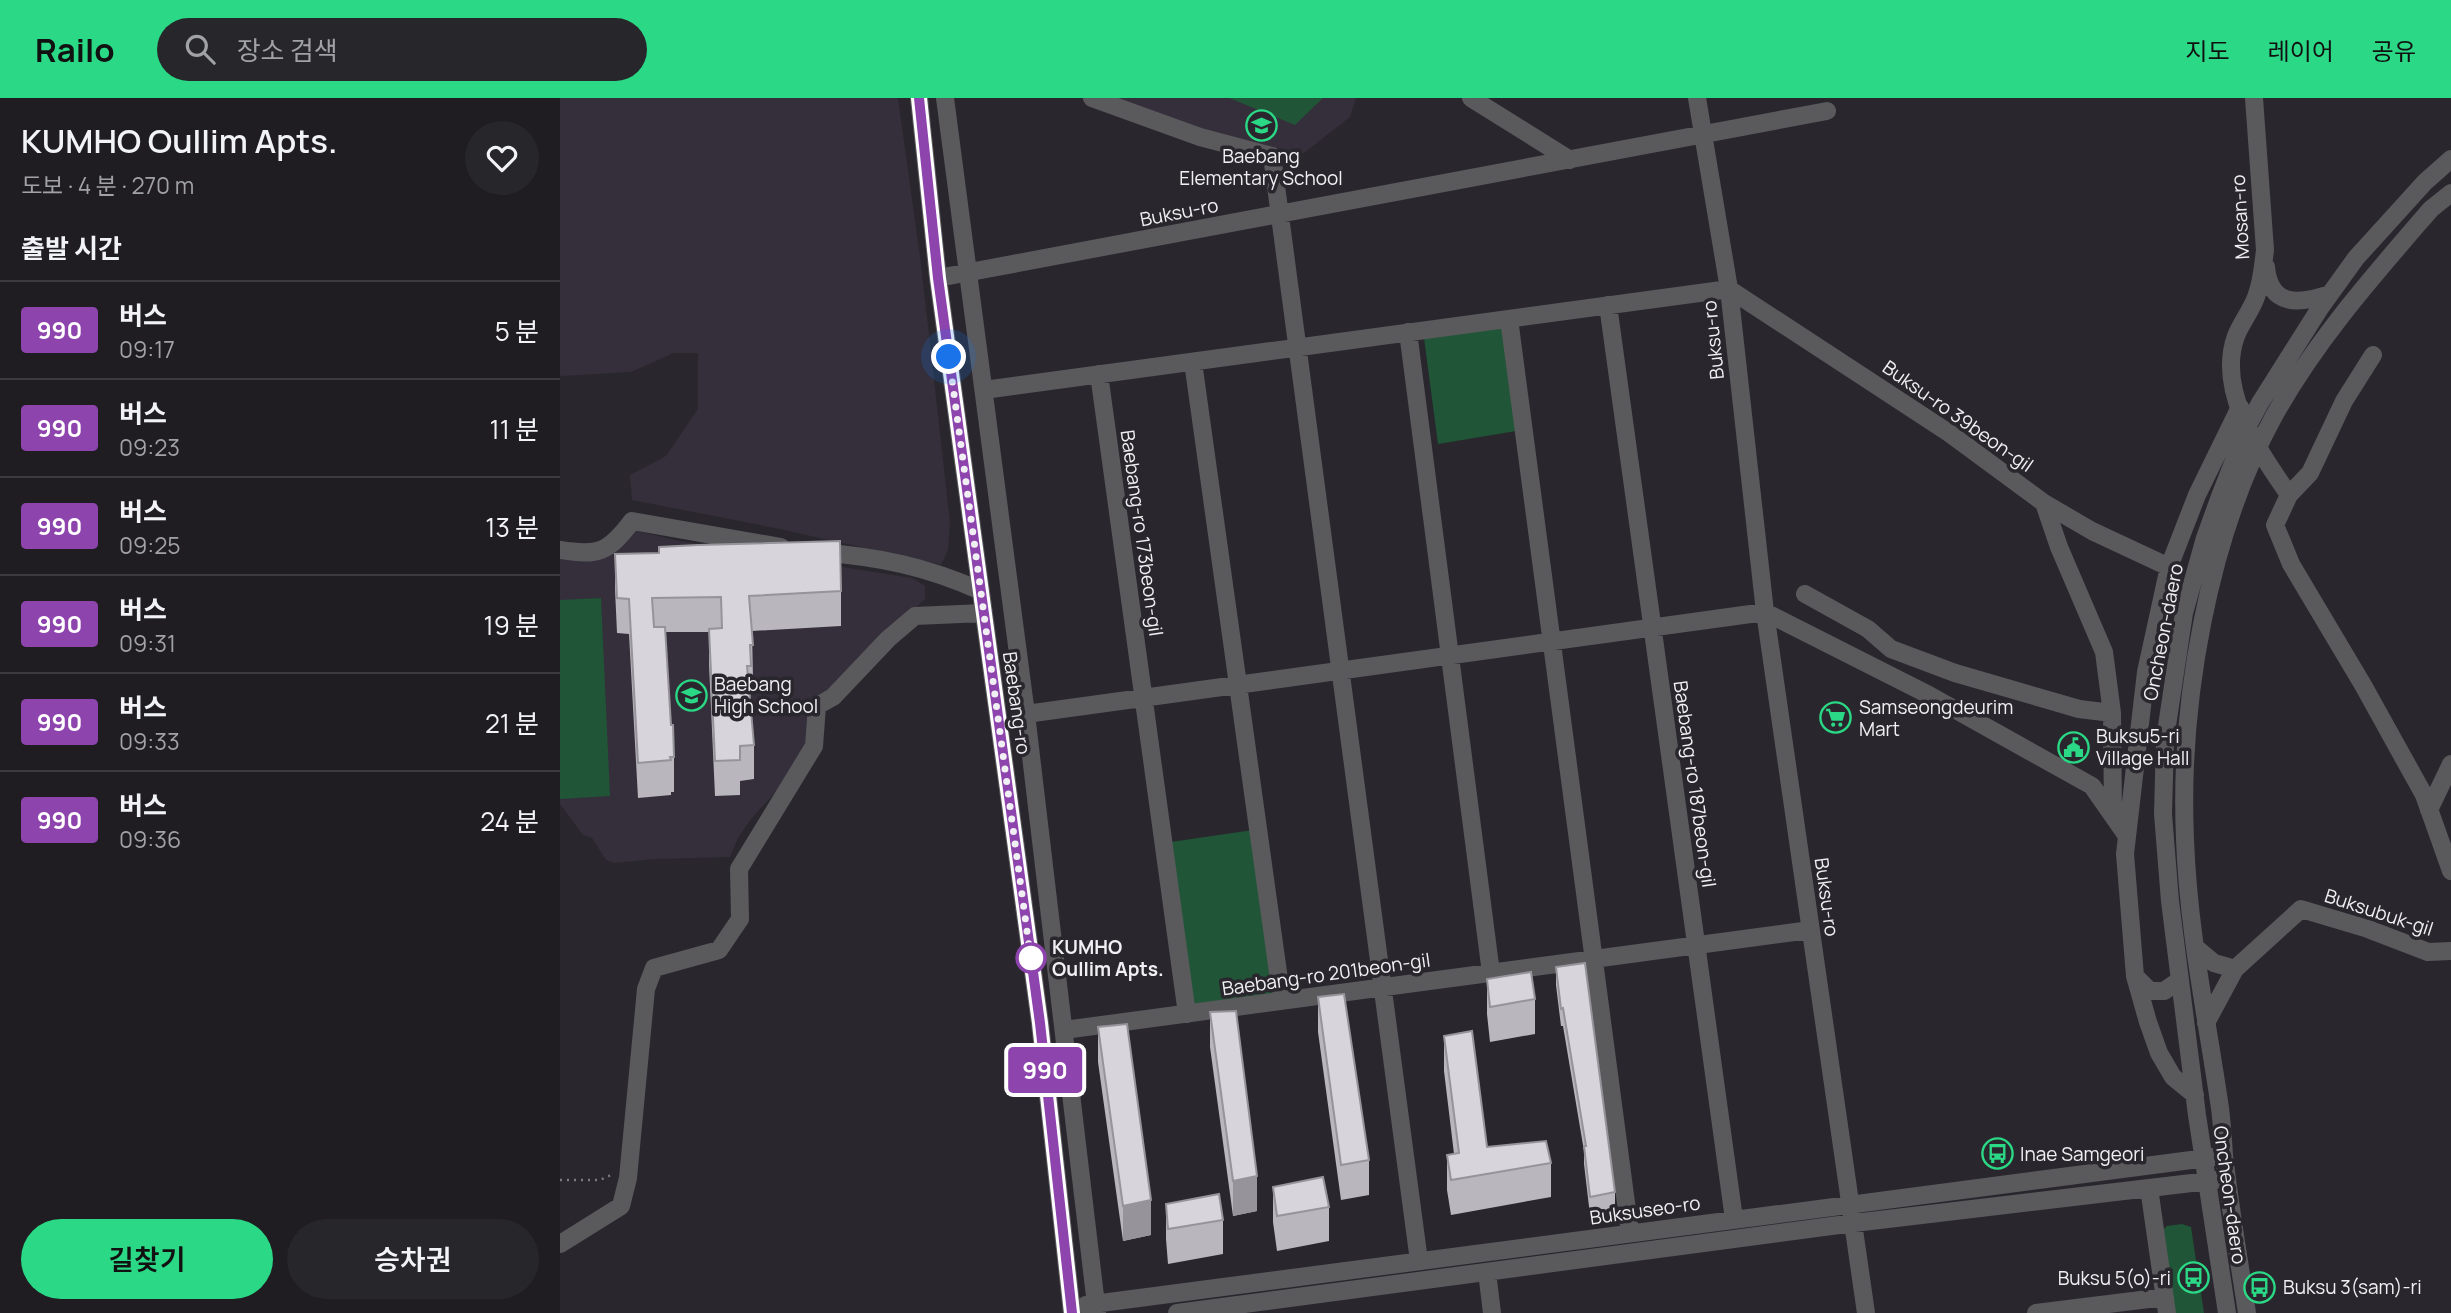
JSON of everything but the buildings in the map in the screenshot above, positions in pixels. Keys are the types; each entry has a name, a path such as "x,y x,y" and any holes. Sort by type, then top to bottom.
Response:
{"street":[{"name":"Baebang-ro","path":"919,98 938,278 1040,1023 1069,1311"},
{"name":"Baebang-ro","path":"945,98 1026,714 1096,1308"},
{"path":"1092,98 1199,137 1272,156 1419,1261"},
{"path":"1471,98 1570,160"},
{"path":"1697,98 1704,135 1827,111"},
{"name":"Mosan-ro","path":"2254,98 2264,250 2263,275 2255,299 2236,335 2231,353 2232,381 2239,407 2257,449 2289,495"},
{"name":"Buksu-ro","path":"938,278 1704,135 1729,289 1765,612 1866,1313"},
{"name":"Oncheon-daero","path":"2227,1313 2194,1095 2170,901 2163,814 2165,739 2185,613 2192,582 2219,499 2247,427 2294,348 2356,258 2425,182 2451,159"},
{"name":"Oncheon-daero","path":"2247,1313 2196,948 2185,839 2187,724 2205,615 2220,553 2243,482 2257,449 2296,379 2329,331 2431,209 2451,193"},
{"path":"2264,250 2272,288 2281,298 2299,302 2330,293"},
{"path":"984,390 1729,289"},
{"name":"Buksu-ro 39beon-gil","path":"1729,289 1949,433 2044,503 2092,531 2169,567"},
{"path":"1608,305 1652,628"},
{"path":"1509,319 1630,1233"},
{"path":"1408,332 1491,973"},
{"path":"2373,355 2344,401 2310,474 2289,495 2276,525 2291,564 2424,795 2451,871"},
{"path":"1193,362 1282,1001"},
{"name":"Baebang-ro 173beon-gil","path":"1099,374 1144,698"},
{"path":"2194,1095 2173,1077 2159,1053 2135,976 2125,854 2147,672 2169,567 2197,495 2239,407"},
{"path":"2044,503 2059,547 2104,652 2112,713 2113,816"},
{"path":"560,550 588,554 601,551 619,538 632,522 809,551 870,556 949,577 981,592"},
{"path":"1805,594 1868,629 1891,649 1955,673 2079,709 2112,713"},
{"path":"560,1244 621,1206 629,1166 646,989 654,968 719,950 740,919 739,869 814,746 817,706 833,697 888,639 915,616 984,612"},
{"path":"1026,714 1765,612 1929,695 2092,786 2127,836"},
{"name":"Baebang-ro 187beon-gil","path":"1652,628 1696,945"},
{"path":"1144,698 1187,1014"},
{"path":"2429,810 2451,764"},
{"name":"Buksubuk-gil","path":"2235,969 2301,909 2368,929 2428,952 2451,951"},
{"name":"Baebang-ro 201beon-gil","path":"1064,1030 1810,930"},
{"path":"1696,945 1734,1219"},
{"path":"2196,948 2214,963 2235,969 2206,1024"},
{"path":"2135,976 2150,991 2164,991 2180,981"},
{"name":"Buksuseo-ro","path":"1069,1311 1419,1261 2224,1155"},
{"name":"Buksuseo-ro","path":"1177,1313 1854,1223 2206,1180 2228,1180"},
{"path":"2036,1313 2166,1305 2150,1188"},
{"path":"1487,1272 1492,1313"}],"path":[{"path":"560,1180 600,1180 629,1166"}],"shaded area":[{"path":"560,98 898,98 921,264 950,522 948,550 941,565 632,500 630,475 666,456 698,409 698,353 674,353 631,372 560,376"},
{"name":"Baebang Elementary School","path":"1112,98 1356,98 1350,117 1304,153 1283,153 1205,134"},
{"name":"Baebang High School","path":"633,530 679,541 912,578 925,586 925,599 831,687 805,754 795,771 751,819 738,838 730,857 614,863 606,860 592,838 583,835 560,804 560,556"}],"green space":[{"path":"1229,98 1323,98 1295,125"},
{"path":"1504,327 1516,431 1438,444 1424,338"},
{"path":"601,598 610,796 560,799 560,600"},
{"path":"1253,830 1278,1005 1188,1017 1164,843"},
{"path":"2182,1224 2191,1227 2204,1313 2175,1313 2163,1230 2167,1226"}],"bus line":[{"name":"990","path":"919,98 938,278 1040,1023 1072,1313"}],"place":[{"name":"Baebang Elementary School","path":"1261,125"},
{"name":"Baebang High School","path":"691,695"},
{"name":"Samseongdeurim Mart","path":"1836,718"},
{"name":"Buksu5-ri Village Hall","path":"2073,747"},
{"name":"KUMHO Oullim Apts.","path":"1031,958"},
{"name":"Inae Samgeori","path":"1997,1154"},
{"name":"Buksu 5(o)-ri","path":"2194,1278"},
{"name":"Buksu 3(sam)-ri","path":"2260,1287"}],"route":[{"path":"949,357 1032,968 1031,958"}]}
